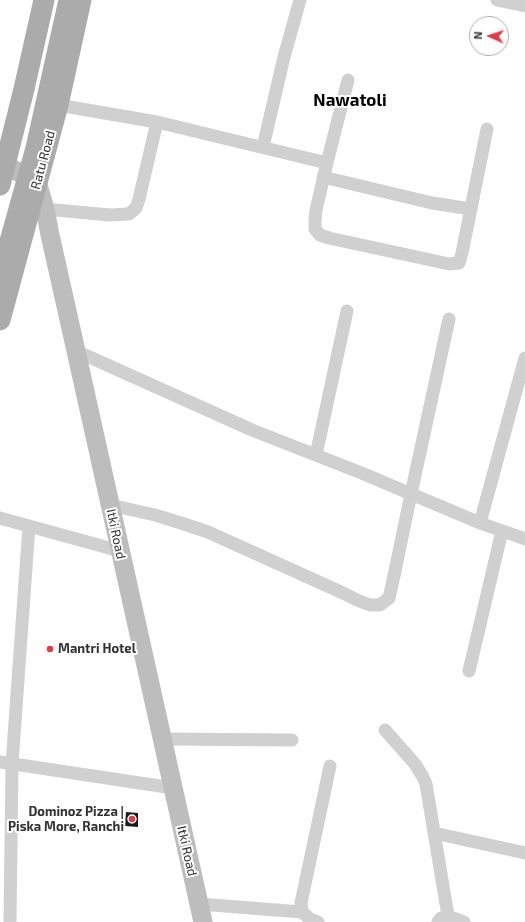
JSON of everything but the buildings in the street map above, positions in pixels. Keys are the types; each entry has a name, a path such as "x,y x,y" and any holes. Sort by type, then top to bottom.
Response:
{"main road":[{"path":"0,185 3,164 24,90 44,0"},
{"path":"0,226 23,145 55,0"},
{"path":"0,277 36,148 69,0"},
{"name":"Ratu Road","path":"0,320 58,105 81,0"}],"street":[{"path":"263,147 284,57 300,0"},
{"path":"497,0 525,6"},
{"path":"348,80 316,210 315,229 320,235 449,264 459,263 487,129"},
{"path":"58,105 157,122 327,162"},
{"path":"46,208 110,215 130,214 136,208 139,199 157,122"},
{"path":"3,164 38,182"},
{"path":"324,177 432,203 471,209"},
{"name":"Itki Road","path":"38,182 46,208 50,235 201,913"},
{"path":"316,455 348,311"},
{"path":"110,505 156,515 208,532 343,592 357,600 370,605 380,605 389,598 449,319"},
{"path":"76,351 252,430 480,523 525,539"},
{"path":"480,523 525,358"},
{"path":"0,518 120,551"},
{"path":"10,922 6,823 6,763 29,526"},
{"path":"469,671 502,531"},
{"path":"385,730 415,764 423,776 426,784 434,833 443,919 464,922"},
{"path":"162,739 292,740"},
{"path":"6,763 173,788"},
{"path":"302,912 301,903 330,766"},
{"path":"434,833 525,853"},
{"path":"201,913 302,912 310,919 318,922"}],"place":[{"name":"Mantri Hotel","path":"50,649"},
{"name":"Dominoz Pizza | Piska More, Ranchi","path":"132,819"}],"district":[{"name":"Nawatoli","path":"350,100"}]}
